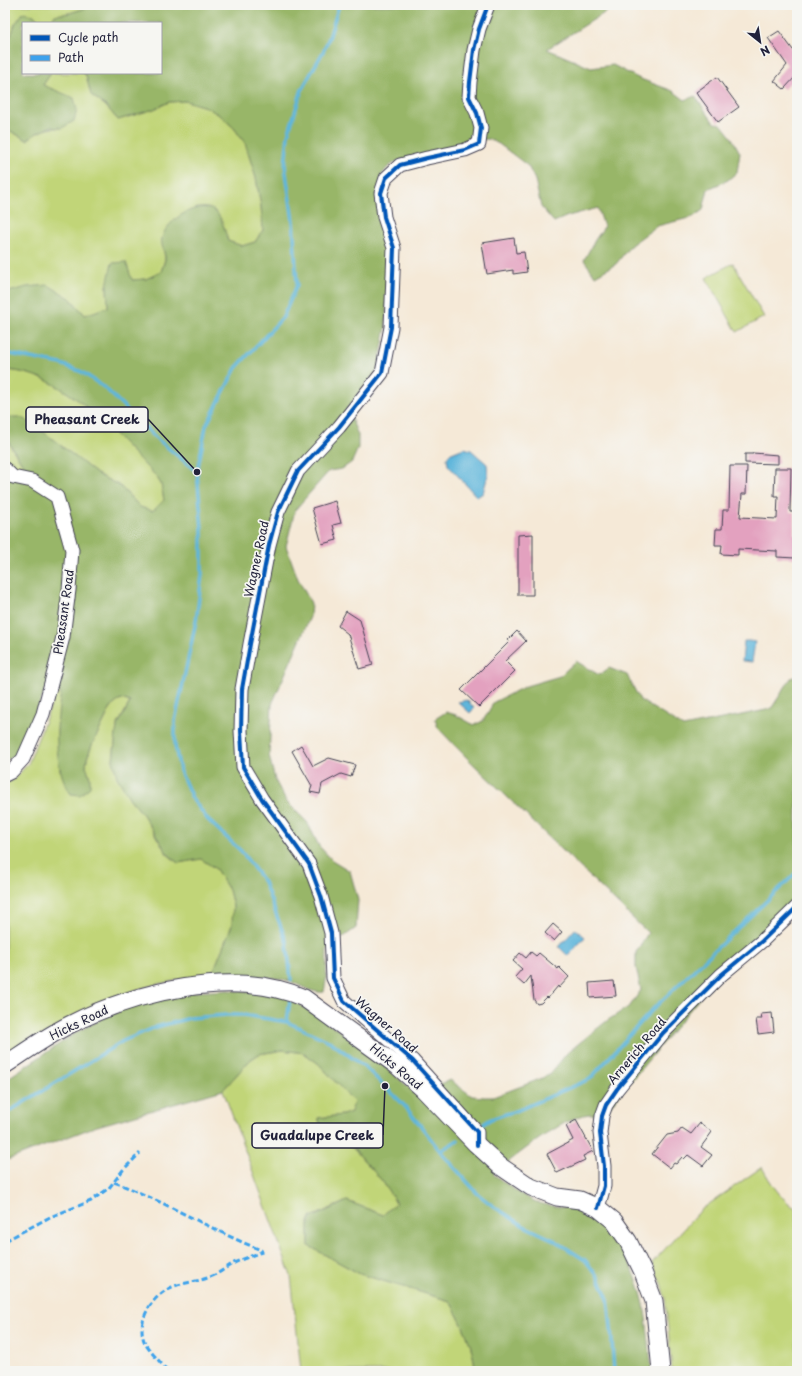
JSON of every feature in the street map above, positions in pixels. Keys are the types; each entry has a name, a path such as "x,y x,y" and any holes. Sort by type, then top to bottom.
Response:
{"street":[{"name":"Wagner Road","path":"478,1145 477,1132 413,1061 344,1001 333,978 331,933 321,896 309,864 262,799 242,767 241,731 242,689 268,545 278,512 298,471 339,427 382,373 391,327 394,248 384,217 381,193 386,178 400,165 465,150 479,144 481,128 477,113 469,97 474,50 479,29 488,5"},
{"name":"Pheasant Road","path":"5,469 13,477 32,481 57,497 72,550 63,637 43,714 23,759 11,772 5,775"},
{"name":"Arnerich Road","path":"598,1208 604,1186 604,1166 600,1133 602,1116 606,1105 617,1089 663,1033 721,975 762,942 797,906"},
{"name":"Hicks Road","path":"5,1065 68,1026 112,1006 142,997 173,990 208,985 255,986 289,991 304,998 396,1065 423,1089 500,1166 531,1187 557,1197 580,1200 598,1208 614,1221 628,1241 643,1272 654,1301 662,1371"}],"green space":[{"path":"5,5 95,5 70,13 55,15 51,22 39,22 34,15 15,24 11,36 5,41"},
{"path":"95,5 617,5 547,49 591,68 613,65 638,78 673,91 685,100 695,96 714,123 721,124 732,138 740,153 737,172 728,180 708,189 703,210 693,217 657,226 631,245 616,264 595,276 584,260 604,227 598,208 568,216 554,222 541,207 535,180 528,166 499,144 489,139 476,140 465,145 397,161 387,168 381,176 378,219 387,247 386,327 378,370 347,409 358,435 358,448 352,462 342,469 329,471 295,510 286,546 298,579 311,603 310,617 272,704 269,755 275,780 286,801 307,822 319,846 332,860 350,871 358,900 356,928 327,949 326,981 324,992 314,991 291,981 277,978 248,976 211,977 232,925 233,906 229,890 216,869 201,859 178,863 167,853 142,813 130,799 117,777 113,760 117,726 130,702 121,699 111,707 87,758 86,766 90,777 90,787 80,795 71,794 65,783 58,758 57,731 61,692 47,686 26,736 16,755 5,761 5,478 23,465 7,438 5,425 6,417 20,417 36,426 97,474 120,486 140,507 153,511 164,500 161,484 156,476 106,425 70,394 50,382 28,374 5,370 5,293 27,287 48,285 70,298 85,315 108,307 107,286 112,263 126,262 132,280 146,279 161,272 165,260 162,238 170,224 184,213 193,209 209,208 218,215 222,222 228,241 242,246 255,242 263,230 261,206 256,178 245,143 234,128 221,116 206,107 186,101 169,102 154,109 118,120 106,106 91,95 84,74 162,74 162,22 51,22 55,15 70,13"},
{"path":"23,13 34,15 39,22 22,22 22,74 50,74 43,85 74,98 77,110 74,121 62,128 50,127 27,140 5,128 5,41 11,36 15,24"},
{"path":"50,74 84,74 91,95 106,106 118,120 154,109 169,102 186,101 206,107 221,116 234,128 245,143 256,178 261,206 263,230 255,242 242,246 228,241 221,219 162,238 165,259 161,272 146,279 132,280 107,286 108,308 85,315 70,298 5,293 5,128 27,140 43,130 62,128 43,85"},
{"path":"733,263 764,317 737,332 706,278"},
{"path":"5,370 28,374 50,382 70,394 106,425 156,476 161,484 164,500 153,512 140,507 120,486 97,474 51,438 5,422"},
{"path":"5,432 7,441 23,465 5,478"},
{"path":"576,661 599,675 609,668 627,675 640,700 683,727 771,709 791,678 797,676 797,907 703,994 602,1116 589,1114 566,1122 526,1148 493,1174 515,1190 539,1203 586,1212 601,1221 610,1231 626,1255 641,1294 647,1321 652,1371 475,1371 470,1343 450,1301 360,1274 309,1246 309,1219 347,1201 383,1215 396,1203 383,1182 353,1148 325,1134 318,1118 343,1115 351,1112 354,1102 319,1064 304,1053 283,1050 259,1054 250,1060 223,1090 94,1127 5,1161 5,1080 74,1034 114,1012 162,994 228,990 287,996 362,1046 416,1094 450,1080 472,1096 484,1097 493,1097 550,1074 567,1053 608,1020 630,1006 641,990 636,967 636,952 648,933 467,758 438,728 435,719 446,712 456,715 474,725 483,721 494,702 526,686 560,676"},
{"path":"57,690 61,692 57,732 60,771 90,777 86,766 87,758 111,707 121,699 130,702 117,726 113,760 130,799 142,813 167,854 178,863 201,859 216,869 229,890 233,906 232,925 211,977 185,979 157,984 107,1000 5,1057 5,784 13,780 28,764"},
{"path":"283,1050 304,1053 319,1064 354,1102 351,1112 343,1115 318,1118 325,1134 353,1148 383,1182 396,1203 383,1215 347,1201 309,1218 309,1246 360,1274 450,1301 470,1343 475,1371 301,1371 291,1276 223,1090 250,1060 259,1054"},
{"path":"762,1167 772,1185 792,1206 797,1209 797,1371 672,1371 665,1298 661,1283 652,1263 702,1209"}],"water":[{"path":"464,448 471,450 487,464 488,475 483,493 477,497 448,465 447,458 449,454"},
{"path":"744,641 755,642 752,662 742,661"},
{"path":"467,700 474,708 470,713 458,702"},
{"path":"575,929 585,937 568,956 559,947"}],"building":[{"path":"779,31 797,53 797,75 784,89 774,81 787,65 768,38"},
{"path":"717,77 739,107 718,122 696,92"},
{"path":"514,238 516,253 524,252 527,272 513,274 513,270 487,274 482,243"},
{"path":"753,453 778,455 778,464 745,463 745,454"},
{"path":"730,466 747,466 746,494 742,494 740,517 777,519 778,496 774,496 775,468 791,468 790,512 794,512 794,534 796,534 795,558 777,557 777,551 738,549 738,555 721,554 722,545 715,545 716,529 722,529 723,510 729,510"},
{"path":"335,501 341,523 333,525 337,540 322,544 312,508"},
{"path":"533,534 533,595 518,595 518,535"},
{"path":"346,611 360,620 373,665 359,669 348,634 338,626"},
{"path":"517,631 526,641 505,661 515,671 479,707 461,690 509,642 508,640"},
{"path":"301,745 313,766 329,758 355,765 351,777 341,774 322,784 320,794 310,792 312,786 292,751"},
{"path":"553,924 562,932 554,941 545,933"},
{"path":"531,952 536,956 539,953 558,969 559,967 569,977 559,988 558,986 548,998 547,997 541,1003 537,1004 534,1000 531,976 524,985 515,977 522,969 513,961 520,953 526,958"},
{"path":"614,981 616,996 590,998 589,983"},
{"path":"772,1013 774,1032 758,1034 756,1019 762,1019 761,1014"},
{"path":"576,1120 593,1151 583,1156 585,1160 557,1173 547,1154 573,1140 566,1126"},
{"path":"700,1123 712,1132 701,1147 712,1155 703,1166 688,1155 684,1159 682,1157 670,1168 652,1154 667,1135 678,1133 682,1128 691,1134"}],"waterway":[{"path":"291,980 287,943 264,882 241,851 208,820 192,798 180,771 175,746 175,721 196,621 202,575 202,529 197,472 206,426 236,368 283,317 297,285 293,221 285,166 288,135 302,89 324,50 339,5"},
{"path":"5,353 61,364 82,372 105,388 156,438 197,472"},
{"path":"477,1128 491,1119 521,1109 590,1079 654,1008 797,872"},
{"path":"287,1022 290,999"},
{"path":"5,1114 123,1041 156,1027 190,1018 226,1015 244,1015 287,1022 331,1042 367,1069 402,1103 440,1151 478,1194 493,1206 524,1226 554,1240 585,1260 599,1278 608,1299 614,1371"},
{"path":"440,1151 458,1140"}],"marked path":[{"path":"5,1241 50,1217 91,1201 109,1188 123,1170 140,1153"},
{"path":"114,1182 261,1250 262,1252 234,1263 210,1277 172,1287 164,1291 151,1304 143,1320 143,1337 148,1348 167,1371"}],"cycle path":[{"path":"477,1145 477,1132 413,1061 344,1001 333,978 331,933 321,896 309,864 262,799 243,767 241,731 242,689 269,545 278,512 298,471 339,427 382,373 391,327 394,248 384,217 381,193 386,178 400,165 465,150 479,144 481,128 477,113 469,97 474,50 479,29 488,5"},
{"path":"598,1208 604,1186 604,1166 600,1133 602,1116 606,1105 617,1089 663,1033 721,975 762,941 797,907"}],"place":[{"name":"Pheasant Creek","path":"197,472"},
{"name":"Guadalupe Creek","path":"385,1086"}]}
